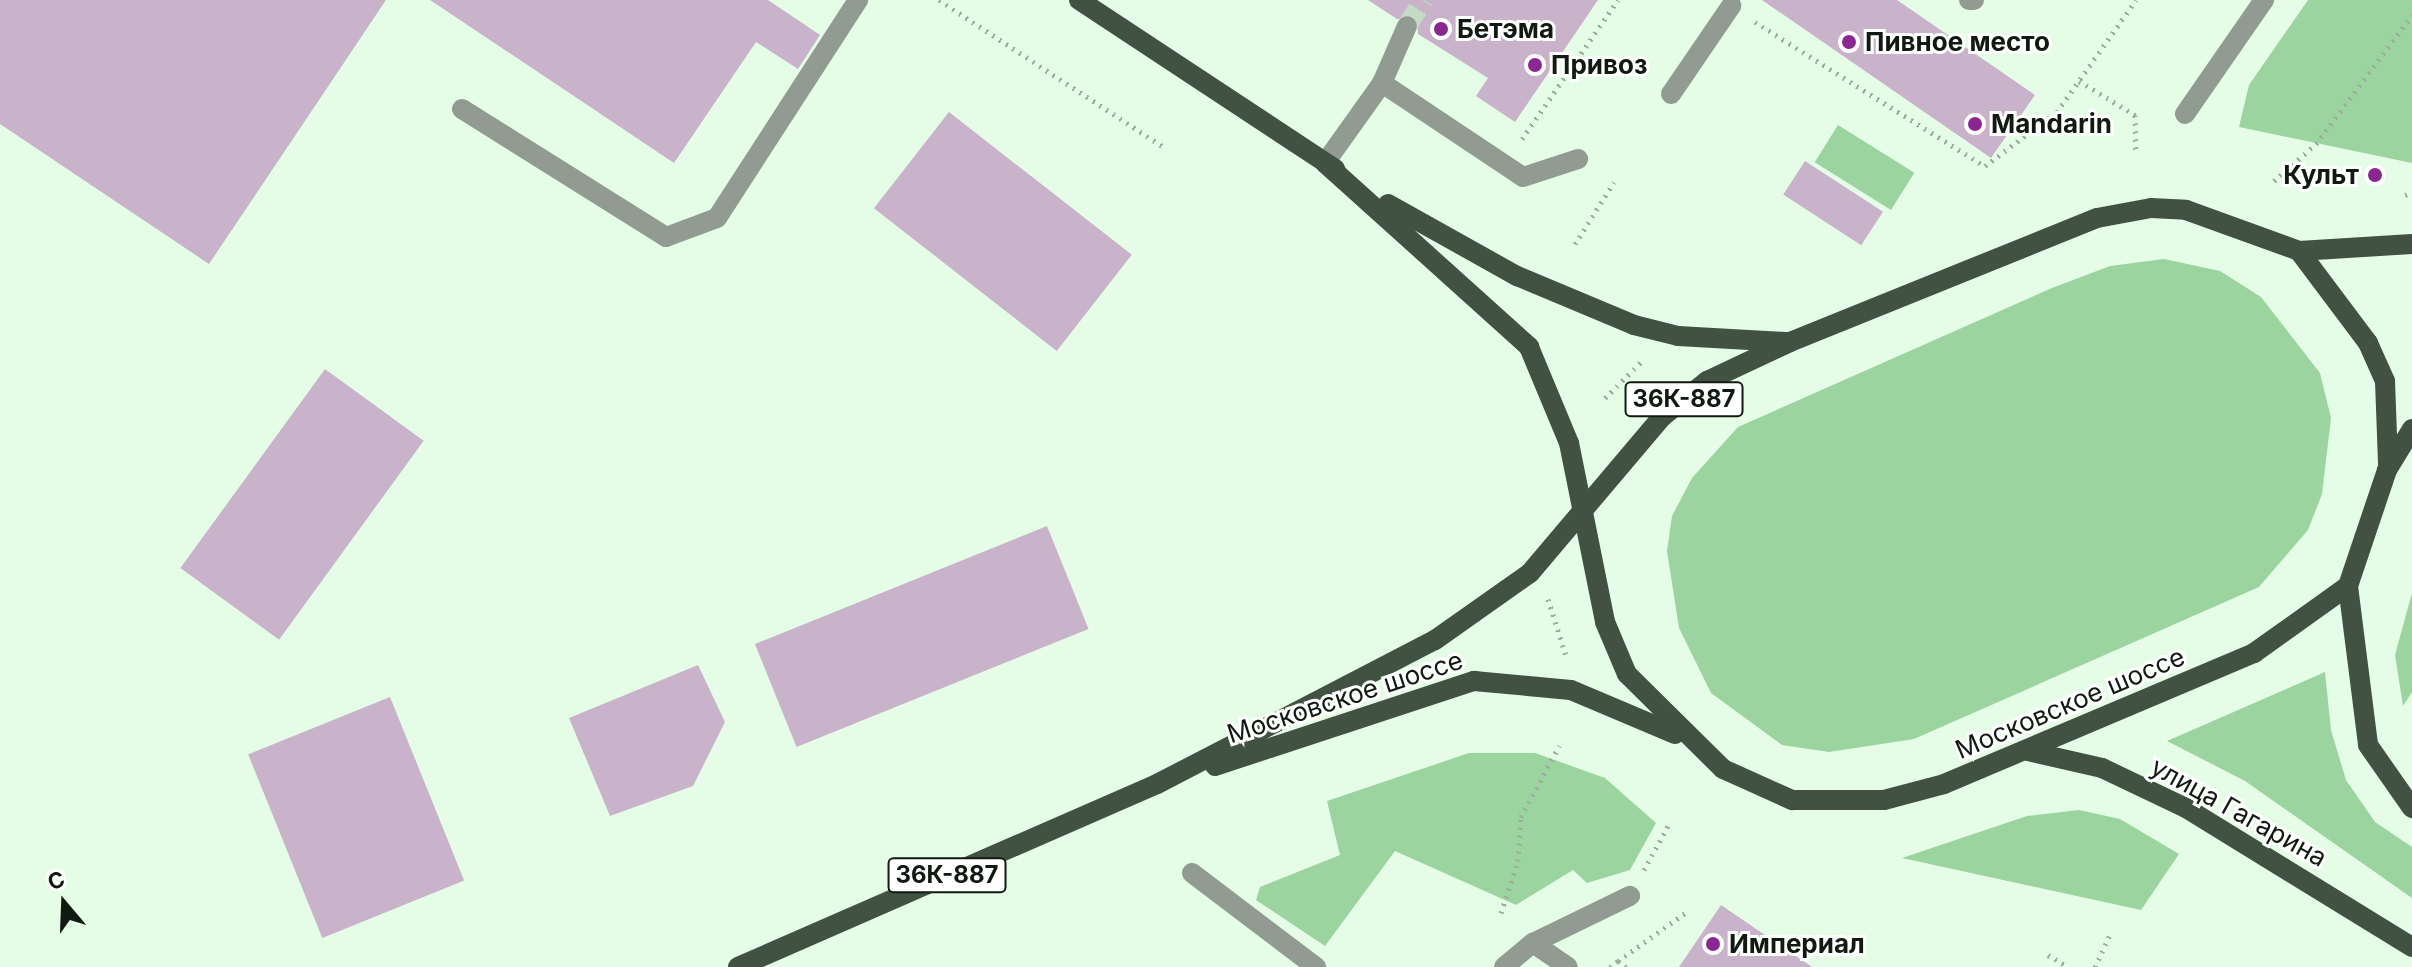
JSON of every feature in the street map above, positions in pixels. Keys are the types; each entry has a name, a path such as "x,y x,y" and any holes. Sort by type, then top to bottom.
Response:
{"main road":[{"path":"1079,0 1413,220 1634,325 1678,336 1790,342"},
{"path":"1325,163 1529,347 1558,409 1582,509"},
{"name":"Московское шоссе","path":"738,967 1157,784 1435,640 1530,573 1582,509 1684,399 1790,342 2110,215 2186,210 2299,251 2412,244"},
{"path":"2299,251 2368,343 2385,381 2387,470"},
{"path":"2412,429 2387,470 2348,586 2368,745 2412,808"},
{"name":"Московское шоссе","path":"1582,509 1617,655 1684,738"},
{"name":"Московское шоссе","path":"1157,784 1474,681 1571,690 1684,738 1756,788 1831,805 1944,784 2028,751 2254,653 2348,586"},
{"name":"улица Гагарина","path":"2028,751 2102,768 2186,808 2412,947"}],"street":[{"path":"462,109 666,237 717,218 858,0"},
{"path":"2185,114 2264,0"},
{"path":"1671,94 1731,6"},
{"path":"1325,163 1382,83 1407,26"},
{"path":"1382,83 1523,177 1578,159"},
{"path":"1192,873 1316,967"},
{"path":"1504,967 1533,943 1630,896"},
{"path":"1533,943 1568,967"}],"path":[{"path":"939,0 1167,149"},
{"path":"1510,132 1523,140 1618,0"},
{"path":"1731,6 1985,166 2057,112 2136,0"},
{"path":"2274,181 2316,144 2412,15"},
{"path":"2079,81 2135,115 2136,154"},
{"path":"1575,244 1614,182"},
{"path":"2405,195 2412,192"},
{"path":"1605,398 1648,355"},
{"path":"1548,599 1568,661"},
{"path":"1501,913 1518,861 1521,817 1559,746"},
{"path":"1630,896 1670,822"},
{"path":"1610,967 1688,911"},
{"path":"2095,967 2111,933"},
{"path":"2048,955 2068,967"},
{"path":"1618,961 1626,967"}],"green space":[{"path":"2308,0 2412,0 2412,163 2239,127 2249,85"},
{"path":"1838,125 1914,173 1891,210 1815,162"},
{"path":"2164,259 2220,271 2261,297 2320,373 2331,418 2322,494 2308,530 2259,587 1914,739 1829,752 1782,745 1711,693 1679,628 1667,551 1672,516 1692,478 1738,427 2052,288 2110,266"},
{"path":"2412,593 2412,692 2403,706 2395,655"},
{"path":"2325,672 2331,730 2346,780 2375,822 2412,847 2412,898 2245,781 2167,741"},
{"path":"1469,753 1535,753 1605,778 1656,823 1630,870 1587,883 1573,870 1516,905 1395,851 1325,946 1256,900 1260,887 1340,855 1327,801"},
{"path":"2079,810 2120,819 2179,854 2141,910 1902,858 2027,816"}],"building":[{"path":"0,0 386,0 209,264 0,124"},
{"path":"430,0 768,0 820,35 798,69 756,42 674,163"},
{"path":"1368,0 1598,0 1515,122 1476,96 1488,78 1418,34 1417,18 1397,19"},
{"path":"1762,0 1897,0 2035,95 1991,158"},
{"path":"949,112 1132,255 1057,351 874,208"},
{"path":"1805,161 1883,212 1861,245 1783,195"},
{"path":"325,369 424,441 279,640 180,568"},
{"path":"1047,526 1089,629 797,747 755,644"},
{"path":"698,665 725,722 693,786 610,816 569,718"},
{"path":"390,697 464,881 322,938 248,754"},
{"path":"1721,905 1812,967 1679,967"}],"tunnel":[{"path":"1407,26 1423,0"}],"place":[{"name":"Бетэма","path":"1441,29"},
{"name":"Пивное место","path":"1849,42"},
{"name":"Привоз","path":"1535,65"},
{"name":"Mandarin","path":"1975,124"},
{"name":"Культ","path":"2375,175"},
{"name":"Империал","path":"1713,944"}]}
